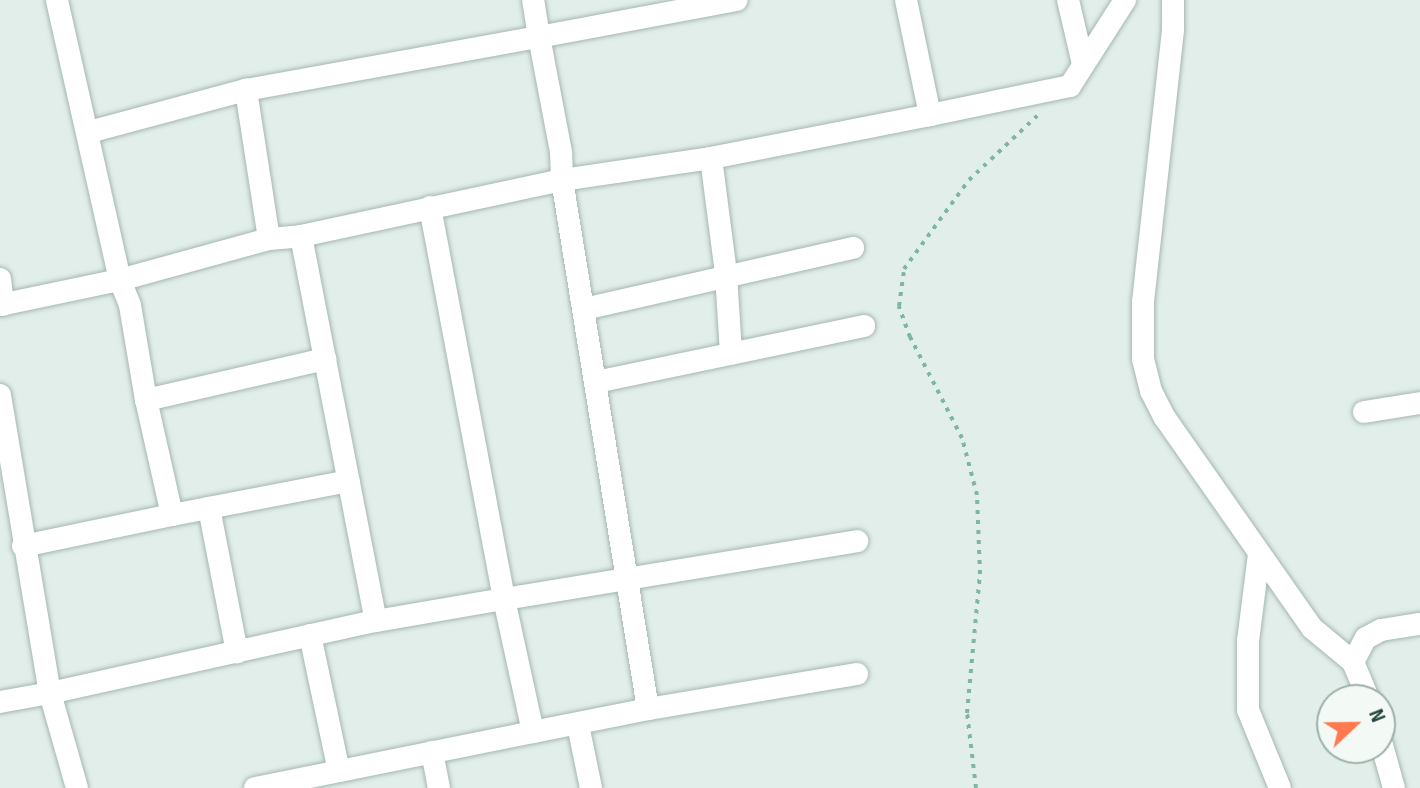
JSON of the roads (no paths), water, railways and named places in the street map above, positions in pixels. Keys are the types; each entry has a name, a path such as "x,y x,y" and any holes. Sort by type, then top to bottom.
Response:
{"street":[{"path":"57,0 120,280 130,305 146,400 172,515"},
{"path":"533,0 561,152 562,180 630,579 648,709"},
{"path":"89,132 246,90 737,0"},
{"path":"906,0 930,115"},
{"path":"1068,0 1083,64"},
{"path":"0,279 2,305 120,280 269,239 301,236 562,180 711,158 1070,86 1125,0"},
{"path":"1173,0 1173,30 1143,302 1143,359 1151,391 1165,418 1312,628 1353,662 1362,684"},
{"path":"246,90 269,239"},
{"path":"711,158 726,274 731,354"},
{"path":"430,207 504,599 533,732"},
{"path":"301,236 376,621"},
{"path":"584,309 726,274 853,248"},
{"path":"596,382 864,326"},
{"path":"146,400 325,359"},
{"path":"0,395 50,693 77,788"},
{"path":"1364,412 1420,403"},
{"path":"23,546 349,481"},
{"path":"209,508 237,652"},
{"path":"0,702 376,621 857,541"},
{"path":"1259,554 1248,641 1248,710 1280,788"},
{"path":"1353,662 1366,638 1381,630 1420,624"},
{"path":"310,635 339,771"},
{"path":"255,788 285,785 339,771 648,709 857,674"},
{"path":"578,725 591,788"},
{"path":"432,752 439,788"},
{"path":"1387,764 1394,788"}]}
